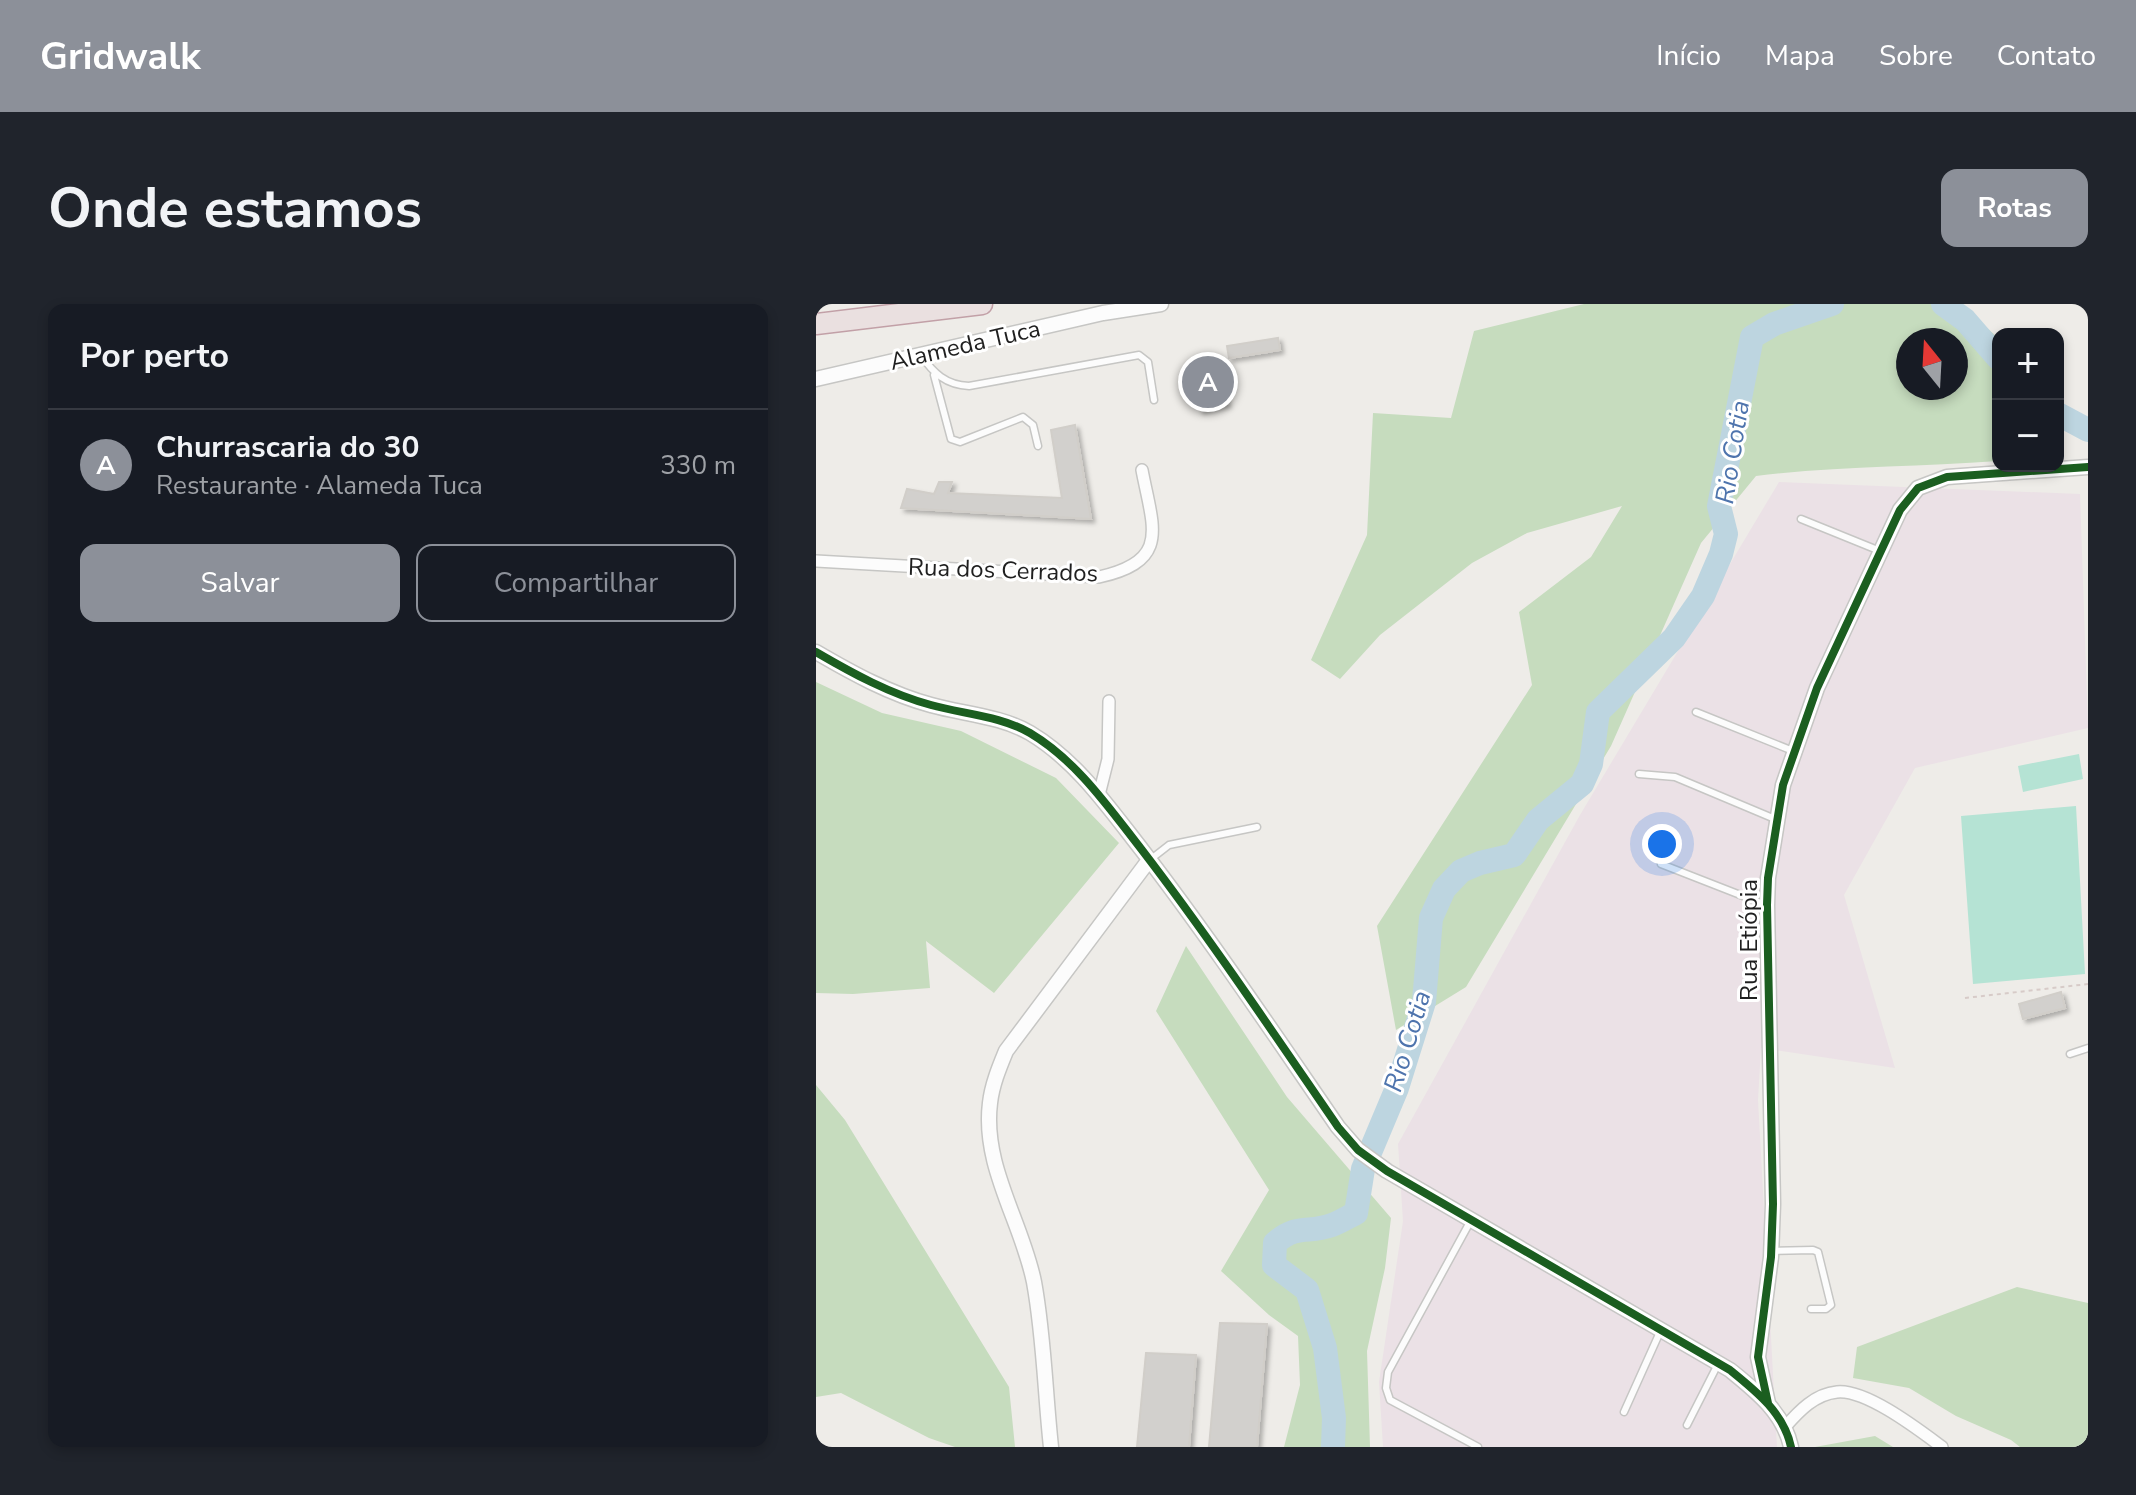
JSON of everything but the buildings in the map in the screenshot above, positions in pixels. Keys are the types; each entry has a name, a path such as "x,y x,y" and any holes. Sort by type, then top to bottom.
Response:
{"highway":[{"path":"816,324 982,304"}],"street":[{"name":"Alameda Tuca","path":"816,379 1103,313 1161,304"},
{"name":"Rua Etiópia","path":"1768,1403 1758,1357 1771,1251 1773,1204 1767,905 1768,878 1783,785 1817,688 1900,510 1918,488 1947,477 2088,467"},
{"name":"Rua dos Cerrados","path":"816,561 1099,577 1123,571 1145,558 1151,542 1152,523 1142,470"},
{"path":"816,652 855,675 928,704 1008,723 1053,749 1099,795 1195,920 1338,1127 1358,1150 1387,1171 1724,1367 1768,1403 1785,1427 1791,1447"},
{"path":"1099,795 1108,759 1109,701"},
{"path":"1051,1447 1042,1331 1033,1279 1021,1233 997,1173 989,1105 1006,1051 1149,860"},
{"path":"1724,1367 1744,1367 1758,1357"},
{"path":"1785,1427 1799,1411 1819,1397 1854,1394 1894,1413 1942,1447"}],"lane":[{"path":"921,355 934,374 951,439 960,442 1023,417 1033,425 1038,446"},
{"path":"934,374 969,386 1139,355 1148,362 1154,400"},
{"path":"1801,519 1881,551"},
{"path":"1696,712 1795,751"},
{"path":"1639,774 1675,777 1777,820"},
{"path":"1149,860 1169,845 1257,827"},
{"path":"1661,864 1767,905"},
{"path":"2070,1054 2088,1048"},
{"path":"1471,1220 1388,1372 1386,1388 1390,1400 1478,1447"},
{"path":"1771,1251 1818,1252 1831,1303 1826,1309 1811,1309"},
{"path":"1624,1412 1661,1330"},
{"path":"1687,1425 1724,1367"}],"path":[{"path":"1965,998 2088,984"}],"shaded area":[{"path":"1779,482 2080,494 2088,728 1915,768 1844,895 1895,1068 1761,1048 1758,1100 1777,1447 1383,1447 1379,1382 1403,1221 1398,1144 1580,815"}],"green space":[{"path":"1584,304 1961,304 1992,332 1992,461 1756,476 1701,543 1611,746 1466,987 1396,1030 1377,926 1532,685 1519,612 1591,557 1622,506 1527,533 1472,563 1380,635 1340,679 1311,660 1367,535 1373,413 1451,418 1474,331"},
{"path":"816,682 882,713 961,731 1056,778 1119,843 994,993 926,941 930,988 853,994 816,993"},
{"path":"2079,754 2083,779 2023,792 2018,766"},
{"path":"2076,806 2085,974 1973,984 1961,816"},
{"path":"1186,946 1287,1097 1391,1218 1385,1268 1367,1351 1370,1447 1284,1447 1300,1385 1298,1336 1269,1315 1221,1271 1269,1190 1156,1011"},
{"path":"816,1085 845,1120 1009,1387 1015,1447 955,1447 929,1438 841,1393 816,1397"},
{"path":"2017,1287 2088,1303 2088,1447 2020,1447 1956,1416 1909,1388 1853,1378 1857,1347"},
{"path":"1875,1436 1893,1447 1815,1447"}],"waterway":[{"name":"Rio Cotia","path":"1333,1447 1334,1418 1325,1348 1307,1290 1274,1265 1275,1243 1290,1233 1324,1228 1356,1213 1363,1169 1397,1088 1424,1002 1431,918 1444,889 1461,871 1514,855 1538,820 1582,784 1591,764 1598,712 1674,638 1703,596 1721,554 1726,534 1719,506 1752,337 1774,324 1832,304"},
{"name":"Rio Cotia","path":"1943,304 1965,320 1992,351"},
{"name":"Rio Cotia","path":"2064,417 2088,430"}],"cycle path":[{"path":"1768,1403 1758,1357 1771,1257 1773,1204 1767,905 1768,878 1783,785 1817,688 1900,510 1918,488 1947,477 2088,467"},
{"path":"816,652 901,695 1019,727 1063,757 1091,786 1142,850 1338,1127 1358,1150 1387,1171 1730,1370 1775,1413 1791,1447"}],"place":[{"name":"Churrascaria do 30","path":"1208,382"}]}
